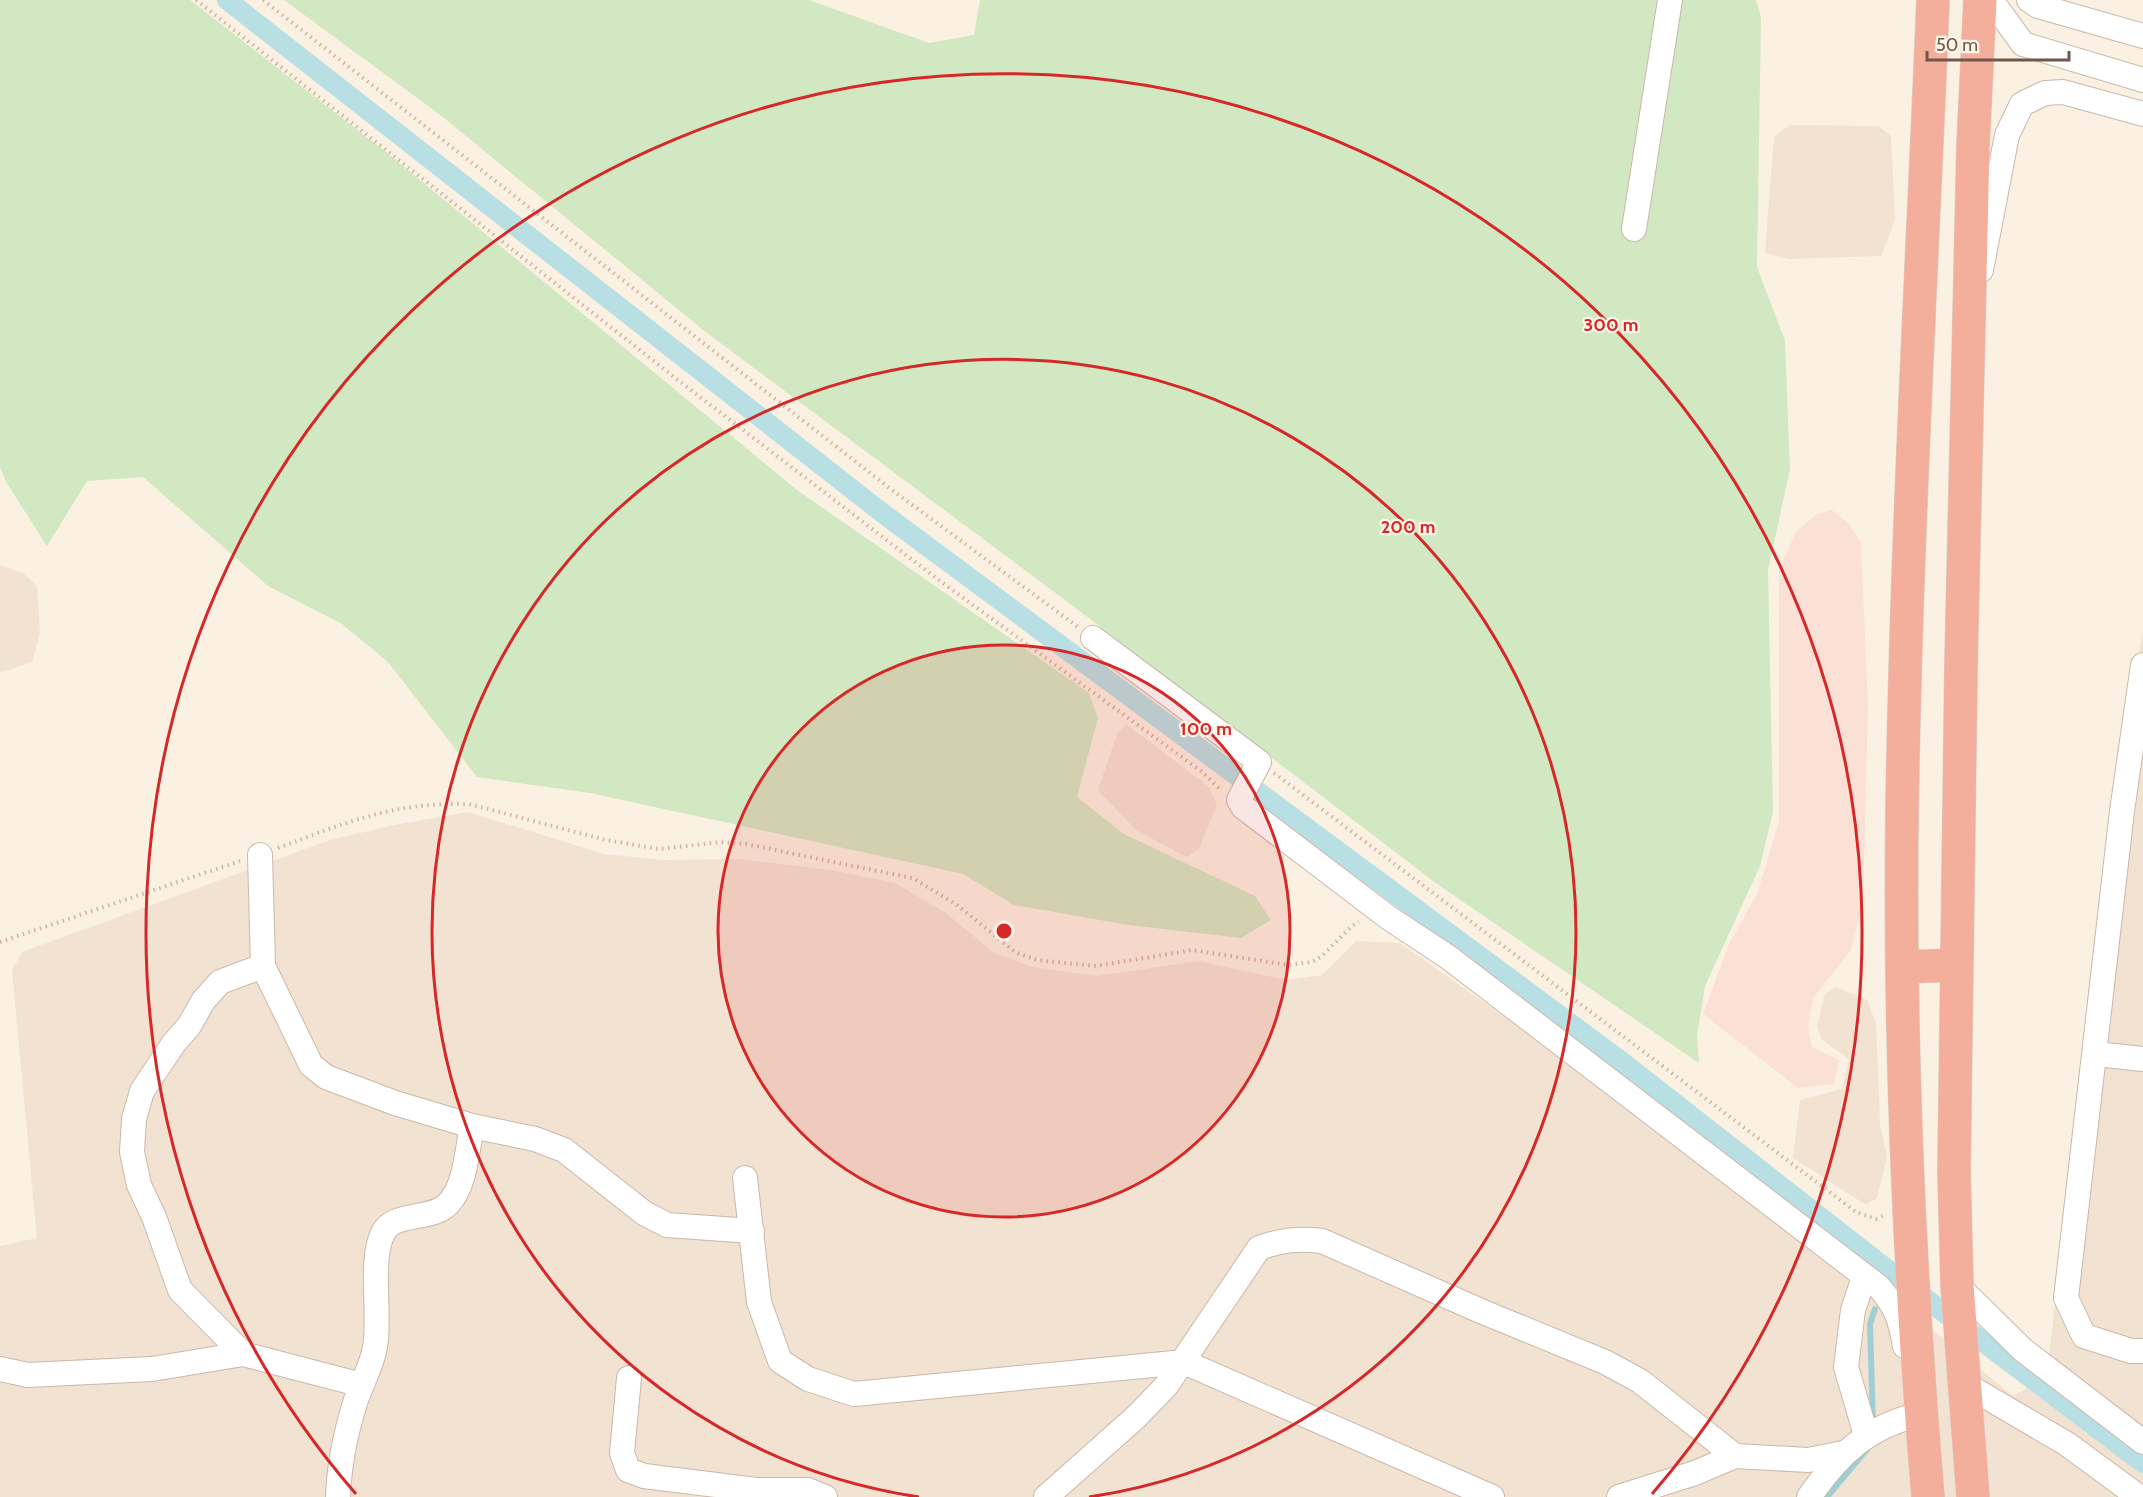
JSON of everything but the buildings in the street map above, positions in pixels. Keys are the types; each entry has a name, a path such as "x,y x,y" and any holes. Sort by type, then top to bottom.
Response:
{"highway":[{"path":"1928,1497 1895,1423 1917,1345 1910,1262 1908,1199 1902,967 1902,812 1933,0"},
{"path":"1972,1497 1962,1371 1954,1172 1969,316 1980,0"},
{"path":"1902,967 1956,965"}],"street":[{"path":"1634,229 1670,0"},
{"path":"1991,0 2024,44 2143,80"},
{"path":"2029,0 2038,6 2143,36"},
{"path":"1969,316 1985,253 2007,135 2022,104 2045,93 2063,92 2143,114"},
{"path":"1094,638 1389,918 1449,957 1879,1287 1894,1306 1900,1319 1906,1352 1895,1423"},
{"path":"2143,665 2122,811 2096,1054 2066,1298 2084,1336 2131,1351 2143,1351"},
{"path":"260,855 263,966 311,1065 326,1077 395,1103 472,1126 535,1139 564,1150 644,1213 667,1225 752,1232"},
{"path":"243,1354 180,1290 139,1185 132,1152 134,1119 142,1091 174,1043 189,1026 203,1001 220,982 263,966"},
{"path":"2096,1054 2143,1059"},
{"path":"338,1497 350,1425 375,1346 378,1250 383,1231 396,1222 432,1213 447,1205 458,1188 472,1126"},
{"path":"745,1178 759,1302 780,1361 807,1379 854,1394 1184,1362 1492,1497"},
{"path":"1046,1497 1136,1417 1184,1362 1259,1248 1279,1241 1300,1238 1322,1241 1483,1312 1605,1362 1640,1381 1735,1456"},
{"path":"1864,1277 1853,1310 1846,1367 1895,1423"},
{"path":"1958,1296 2023,1350 2143,1442"},
{"path":"0,1369 28,1375 152,1369 243,1354 362,1385"},
{"path":"1962,1371 2139,1497"},
{"path":"629,1378 622,1453 628,1470 644,1476 756,1490 808,1490 825,1497"},
{"path":"1809,1497 1843,1454 1895,1423"},
{"path":"1619,1497 1695,1473 1735,1456 1808,1460 1843,1454"}],"path":[{"path":"196,0 674,377 940,581 1201,771 1249,784 1856,1212 1876,1219 1908,1199"},
{"path":"263,0 892,490 1094,638"},
{"path":"0,942 260,855 367,814 407,806 470,804 616,842 659,849 721,842 746,843 912,878 956,904 1015,952 1037,960 1096,966 1192,950 1288,965 1312,962 1321,957 1352,926 1367,918 1389,918"}],"shaded area":[{"path":"1789,125 1878,126 1891,136 1895,220 1881,256 1789,259 1765,253 1774,137"},
{"path":"1832,510 1849,524 1861,543 1868,706 1863,903 1851,950 1813,998 1808,1026 1812,1047 1839,1060 1834,1084 1798,1088 1703,1014 1729,944 1757,894 1779,822 1779,569 1796,532 1817,514"},
{"path":"0,565 23,573 37,586 40,633 32,662 0,673"},
{"path":"2143,630 2143,1497 0,1497 0,1246 37,1238 12,970 22,952 330,840 394,825 468,812 604,854 663,860 738,859 831,870 895,883 946,913 994,953 1033,967 1097,976 1198,961 1286,980 1322,975 1356,941 1400,943 1850,1262 2013,1396 2027,1388 2049,1357 2112,803"},
{"path":"1126,724 1208,786 1217,805 1199,849 1187,857 1136,830 1098,790 1117,734"},
{"path":"1836,987 1867,1000 1876,1023 1880,1124 1887,1157 1877,1198 1866,1205 1793,1158 1800,1100 1842,1089 1849,1059 1822,1040 1817,1027 1825,994"}],"green space":[{"path":"0,0 190,0 386,152 797,490 1089,693 1098,718 1077,797 1124,834 1255,896 1271,920 1241,938 1128,925 1014,905 963,874 590,793 477,777 388,662 342,624 268,586 143,477 87,481 47,546 6,482 0,467"},
{"path":"284,0 809,0 929,43 974,35 980,0 1756,0 1761,17 1757,267 1785,341 1790,469 1768,570 1773,812 1760,866 1705,986 1697,1036 1699,1063 1437,884 1077,609 707,333 439,114"}],"waterway":[{"path":"227,0 885,515 1617,1058 1901,1280 2143,1463"},
{"path":"1873,1424 1870,1324 1875,1309"},
{"path":"1827,1497 1868,1448"}]}
